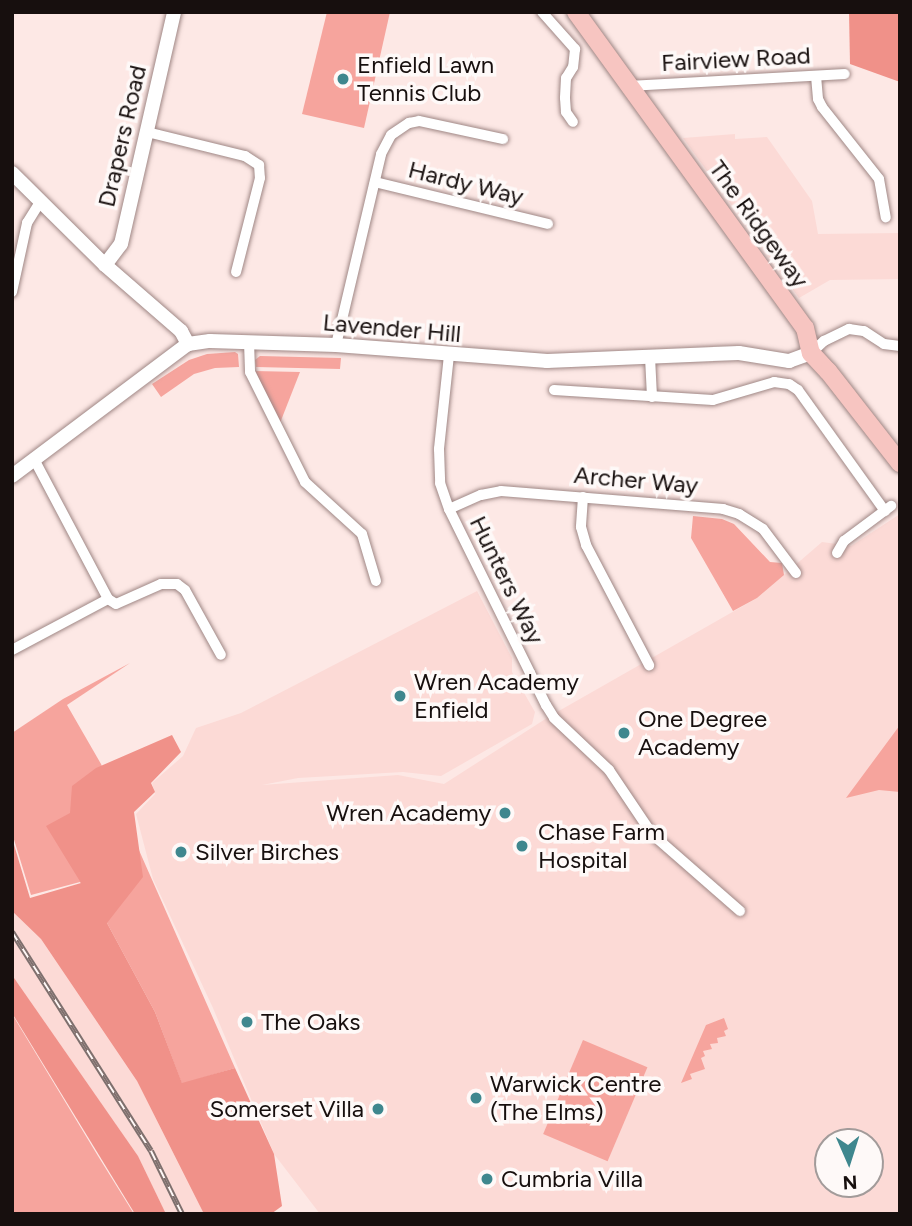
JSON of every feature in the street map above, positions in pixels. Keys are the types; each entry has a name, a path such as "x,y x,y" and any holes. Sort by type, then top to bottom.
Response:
{"main road":[{"name":"The Ridgeway","path":"576,12 805,328 811,353 900,463"}],"street":[{"name":"Drapers Road","path":"105,265 121,244 174,12"},
{"path":"542,12 575,49 573,67 566,78 565,98 566,112 573,122"},
{"name":"Fairview Road","path":"629,86 845,74"},
{"path":"816,76 818,99 822,107 878,179 886,217"},
{"name":"Hardy Way","path":"336,345 375,182 385,145 391,135 409,123 430,121 503,139"},
{"path":"147,132 245,156 259,165 260,178 236,272"},
{"path":"12,173 105,265 181,331 187,345 12,476"},
{"name":"Hardy Way","path":"375,182 548,224"},
{"path":"12,292 27,223 41,201"},
{"path":"811,353 824,341 849,329 864,331 888,346 900,346"},
{"name":"Lavender Hill","path":"187,345 210,341 336,345 547,361 739,354 789,360 811,353"},
{"path":"249,342 250,372 305,482 362,534 376,581"},
{"name":"Hunters Way","path":"449,355 438,471 449,509 554,718 610,770 652,834 740,911"},
{"path":"650,357 652,397"},
{"path":"554,390 713,400 774,382 789,384 798,390 888,508 844,541 836,553"},
{"path":"34,459 108,599 116,604 161,584 177,584 185,590 221,654"},
{"name":"Archer Way","path":"449,509 491,492 723,509 739,514 762,529 796,573"},
{"path":"583,497 582,527 586,545 649,665"},
{"path":"12,650 108,599"}],"shaded area":[{"name":"Enfield Lawn Tennis Club","path":"327,12 390,12 364,128 302,114"},
{"path":"849,12 900,12 900,82 850,64"},
{"path":"735,134 735,139 767,137 812,201 818,234 900,233 900,279 830,280 799,298 683,138"},
{"path":"207,354 238,354 239,367 215,368 194,374 161,397 152,384 189,360"},
{"path":"260,356 341,358 340,369 256,367 255,360"},
{"path":"254,371 300,372 280,423"},
{"name":"Chase Farm Hospital","path":"900,514 900,1214 320,1214 274,1154 213,1008 153,879 136,814 155,794 152,783 183,756 196,728 241,713 477,591 512,658 512,672 535,712 532,724 441,776 403,772 298,778 262,785 398,775 444,784 550,716 757,598 822,542 851,546"},
{"path":"693,516 722,519 734,524 770,562 782,563 784,575 757,598 733,611 691,538"},
{"path":"130,663 67,705 101,764 235,1068 182,1084 155,1012 107,923 80,882 31,895 12,833 12,733 63,699"},
{"path":"900,725 900,792 879,790 846,798"},
{"path":"172,735 181,752 151,783 155,792 134,812 143,877 107,923 155,1012 182,1083 235,1068 274,1154 282,1206 271,1214 204,1214 137,1081 41,939 12,911 12,838 30,898 81,883 46,826 70,813 72,786 96,768"},
{"path":"12,911 41,939 137,1081 204,1214 166,1214 138,1156 12,975"},
{"path":"12,975 138,1156 166,1214 135,1214 12,1013"},
{"path":"12,1014 98,1156 134,1214 12,1214"},
{"path":"724,1018 728,1029 724,1031 726,1036 717,1038 718,1043 710,1044 712,1049 703,1051 705,1056 701,1058 705,1069 690,1074 692,1079 681,1083 706,1025"},
{"path":"583,1040 647,1067 608,1161 543,1134"}],"railway":[{"path":"12,932 151,1151 182,1214"}],"place":[{"name":"Enfield Lawn Tennis Club","path":"343,79"},
{"name":"Wren Academy Enfield","path":"400,696"},
{"name":"One Degree Academy","path":"624,733"},
{"name":"Wren Academy","path":"505,813"},
{"name":"Chase Farm Hospital","path":"522,846"},
{"name":"Silver Birches","path":"181,852"},
{"name":"The Oaks","path":"247,1022"},
{"name":"Warwick Centre (The Elms)","path":"476,1098"},
{"name":"Somerset Villa","path":"378,1109"},
{"name":"Cumbria Villa","path":"487,1179"}]}
